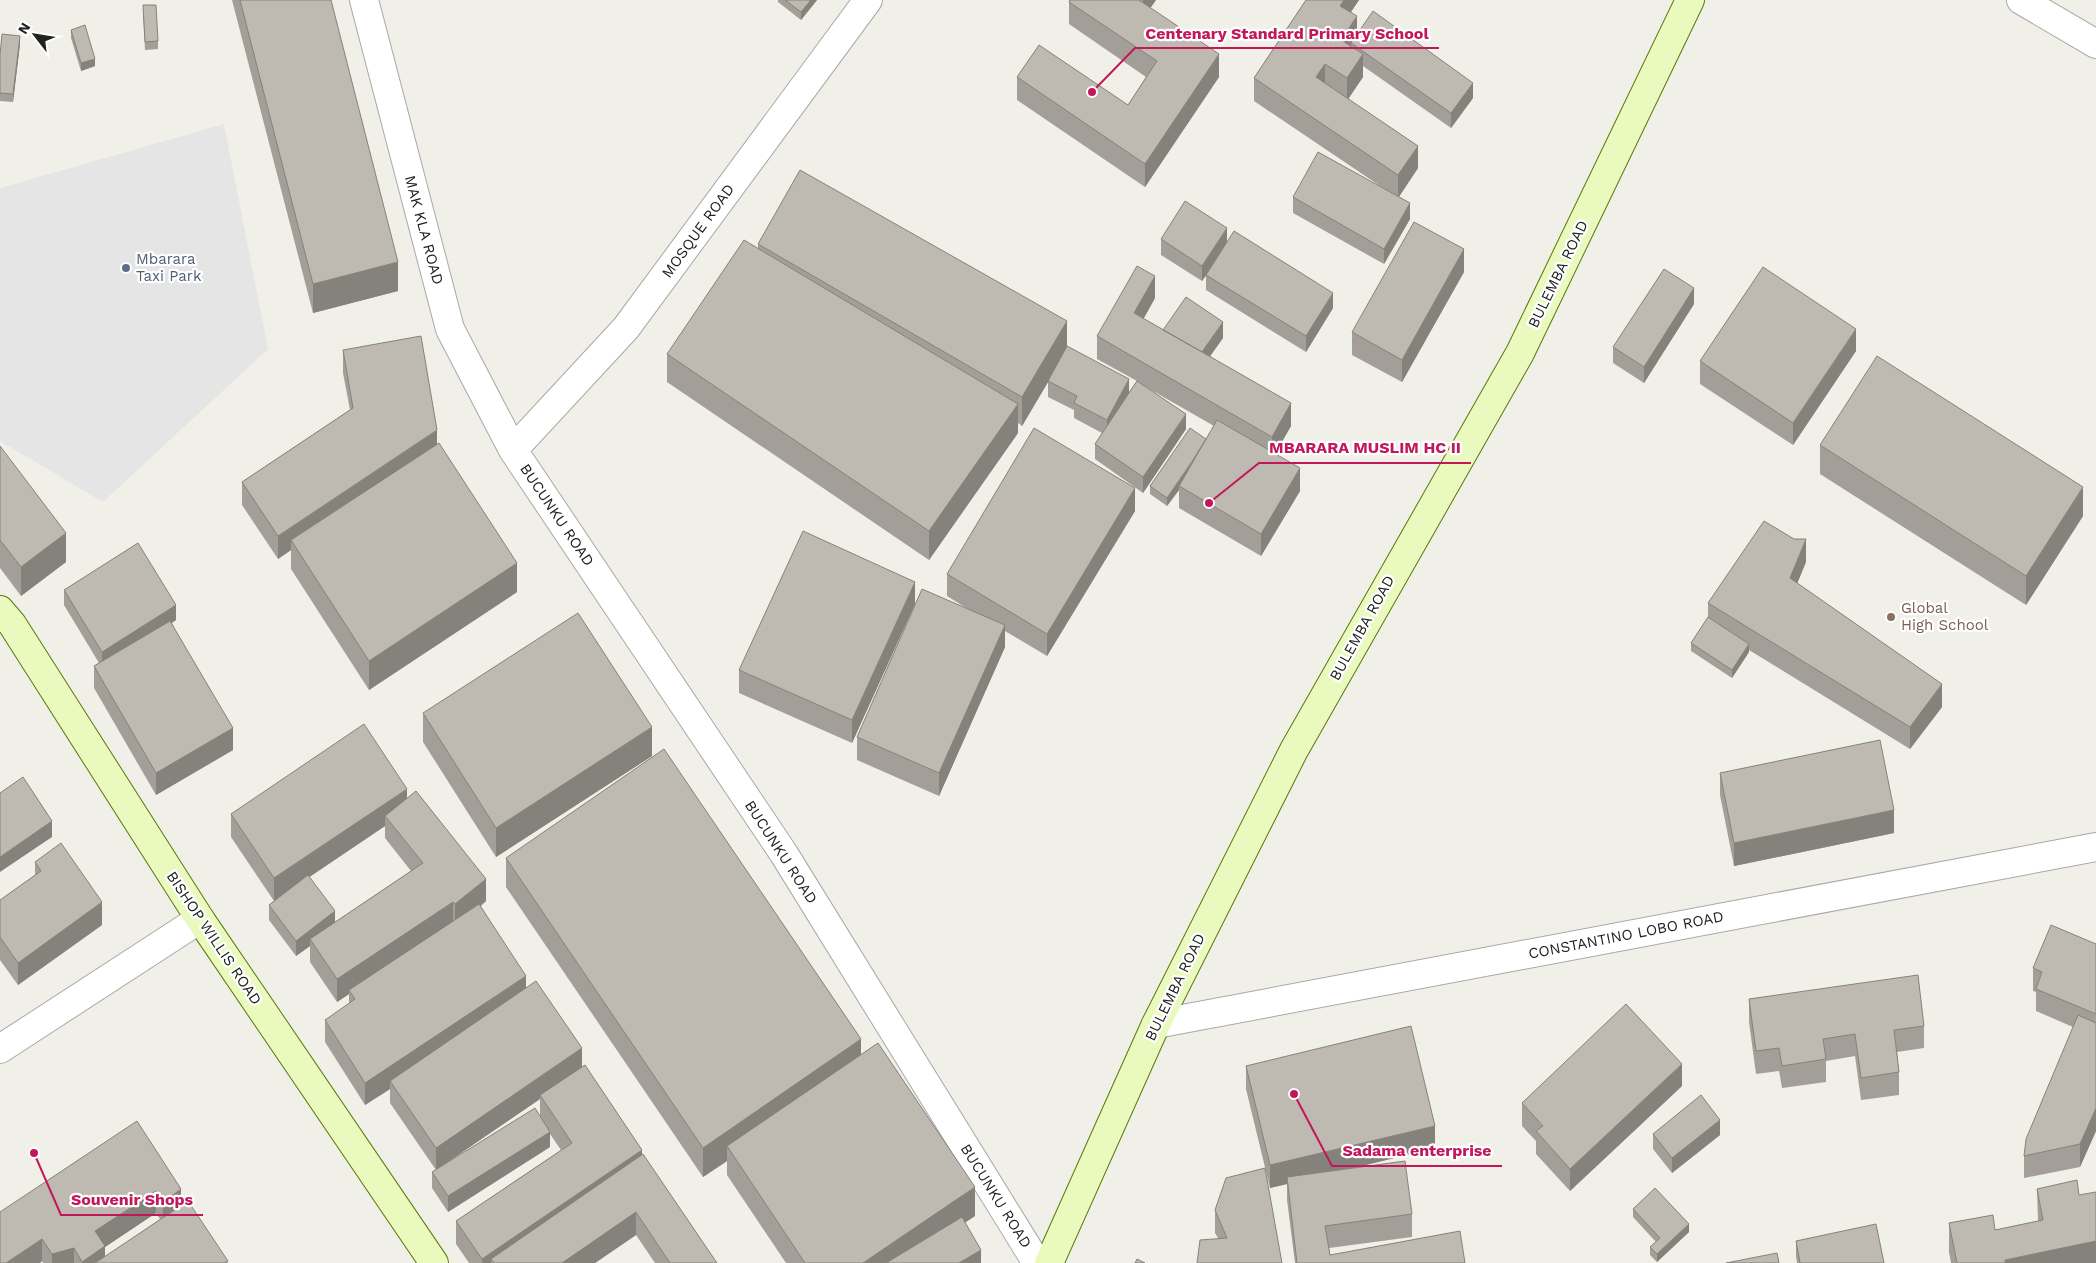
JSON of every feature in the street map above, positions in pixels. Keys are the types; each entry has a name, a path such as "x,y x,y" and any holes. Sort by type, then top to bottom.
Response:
{"main road":[{"name":"BULEMBA ROAD","path":"1049,1263 1156,1024 1294,750 1520,353 1690,0"},
{"name":"BISHOP WILLIS ROAD","path":"0,610 12,624 200,919 434,1263"}],"street":[{"name":"MAK KLA ROAD","path":"364,0 450,330 513,450"},
{"name":"MOSQUE ROAD","path":"513,450 626,328 868,0"},
{"path":"2021,0 2096,44"},
{"name":"BUCUNKU ROAD","path":"513,450 784,854 1037,1263"},
{"name":"CONSTANTINO LOBO ROAD","path":"1156,1024 2096,847"},
{"path":"0,1049 200,919"}],"shaded area":[{"name":"Mbarara Taxi Park","path":"224,124 268,349 103,502 0,441 0,188"}],"building":[{"path":"240,0 331,0 398,262 313,284"},
{"path":"785,0 811,0 801,12"},
{"path":"1070,0 1139,0 1219,54 1145,164 1017,77 1039,45 1128,105 1157,61 1069,2"},
{"path":"1306,0 1344,0 1340,6 1357,16 1341,40 1363,54 1347,78 1325,64 1316,77 1418,146 1398,175 1254,78"},
{"path":"143,5 156,5 158,41 145,42"},
{"path":"1373,11 1473,83 1451,113 1351,43"},
{"path":"85,25 95,59 81,63 71,30"},
{"path":"2,34 20,36 13,94 0,93"},
{"path":"1318,152 1410,203 1384,249 1293,197"},
{"path":"800,170 1067,321 1022,397 758,244"},
{"path":"1185,201 1227,228 1202,266 1161,239"},
{"path":"1414,222 1464,249 1402,360 1352,332"},
{"path":"1234,231 1333,293 1306,336 1206,275"},
{"path":"744,240 1018,404 929,531 667,354"},
{"path":"1137,266 1155,276 1134,313 1291,403 1272,437 1097,336"},
{"path":"1763,267 1856,329 1793,423 1700,361"},
{"path":"1664,269 1694,288 1644,367 1613,347"},
{"path":"1186,297 1223,322 1202,352 1163,330"},
{"path":"421,336 437,430 278,536 242,482 353,408 343,350"},
{"path":"1067,346 1129,379 1107,420 1074,403 1077,396 1048,381"},
{"path":"1877,356 2083,487 2026,576 1820,445"},
{"path":"1137,381 1186,414 1143,477 1095,444"},
{"path":"1217,420 1300,468 1261,534 1179,486"},
{"path":"1034,428 1135,488 1047,634 947,574"},
{"path":"1190,428 1206,439 1167,498 1150,486"},
{"path":"439,443 517,563 369,661 291,540"},
{"path":"0,446 66,533 21,567 0,540"},
{"path":"1764,521 1794,539 1806,539 1790,578 1942,684 1910,727 1708,603"},
{"path":"803,531 915,582 852,720 739,670"},
{"path":"138,543 176,605 102,652 64,590"},
{"path":"922,589 1005,625 939,773 857,737"},
{"path":"578,613 652,727 496,828 423,713"},
{"path":"1708,617 1749,644 1732,670 1691,643"},
{"path":"170,621 233,728 156,773 94,666"},
{"path":"364,724 407,789 274,878 231,814"},
{"path":"1880,740 1894,810 1734,843 1720,773"},
{"path":"664,749 861,1039 703,1148 506,858"},
{"path":"23,777 52,821 0,857 0,793"},
{"path":"416,791 486,879 455,904 453,902 337,979 310,939 423,863 385,816"},
{"path":"61,843 102,902 18,963 0,937 0,900 41,871 35,862"},
{"path":"308,875 335,911 296,941 269,905"},
{"path":"479,904 526,976 365,1083 325,1020 355,999 349,990"},
{"path":"2051,925 2096,944 2096,1014 2036,989 2042,972 2033,968"},
{"path":"1918,975 1924,1026 1894,1030 1899,1072 1861,1078 1855,1034 1823,1039 1826,1059 1782,1066 1779,1048 1756,1051 1749,999"},
{"path":"536,981 582,1048 436,1148 390,1081"},
{"path":"1626,1004 1682,1064 1570,1169 1536,1131 1543,1126 1522,1103"},
{"path":"2078,1015 2096,1023 2096,1108 2080,1144 2024,1156 2026,1139"},
{"path":"1411,1026 1435,1126 1270,1165 1246,1066"},
{"path":"878,1043 975,1187 863,1263 805,1263 727,1146"},
{"path":"585,1065 642,1150 482,1259 456,1221 572,1143 540,1095"},
{"path":"1701,1095 1720,1120 1672,1158 1653,1134"},
{"path":"535,1108 550,1132 448,1196 432,1172"},
{"path":"137,1121 181,1189 163,1202 156,1191 95,1231 105,1246 82,1262 74,1248 52,1254 42,1239 6,1263 0,1263 0,1212"},
{"path":"643,1154 717,1263 670,1263 636,1212 562,1263 494,1263 491,1259"},
{"path":"1405,1161 1412,1214 1325,1226 1330,1255 1460,1231 1465,1263 1297,1263 1287,1177"},
{"path":"1265,1168 1282,1263 1197,1263 1200,1240 1227,1238 1215,1210 1226,1178"},
{"path":"2077,1180 2079,1195 2096,1192 2096,1241 2005,1260 2005,1263 1957,1263 1949,1223 1993,1215 1995,1230 2043,1220 2037,1189"},
{"path":"1655,1188 1689,1224 1657,1254 1650,1247 1660,1238 1633,1209"},
{"path":"188,1201 228,1261 224,1263 95,1263"},
{"path":"962,1217 981,1250 959,1263 886,1263"},
{"path":"1876,1224 1884,1263 1800,1263 1796,1241"},
{"path":"1777,1253 1779,1263 1726,1263"},
{"path":"1137,1259 1145,1263 1135,1263"}],"place":[{"name":"Centenary Standard Primary School","path":"1092,92"},
{"name":"Mbarara Taxi Park","path":"126,268"},
{"name":"MBARARA MUSLIM HC II","path":"1209,503"},
{"name":"Global High School","path":"1891,617"},
{"name":"Sadama enterprise","path":"1294,1094"},
{"name":"Souvenir Shops","path":"34,1153"}]}
